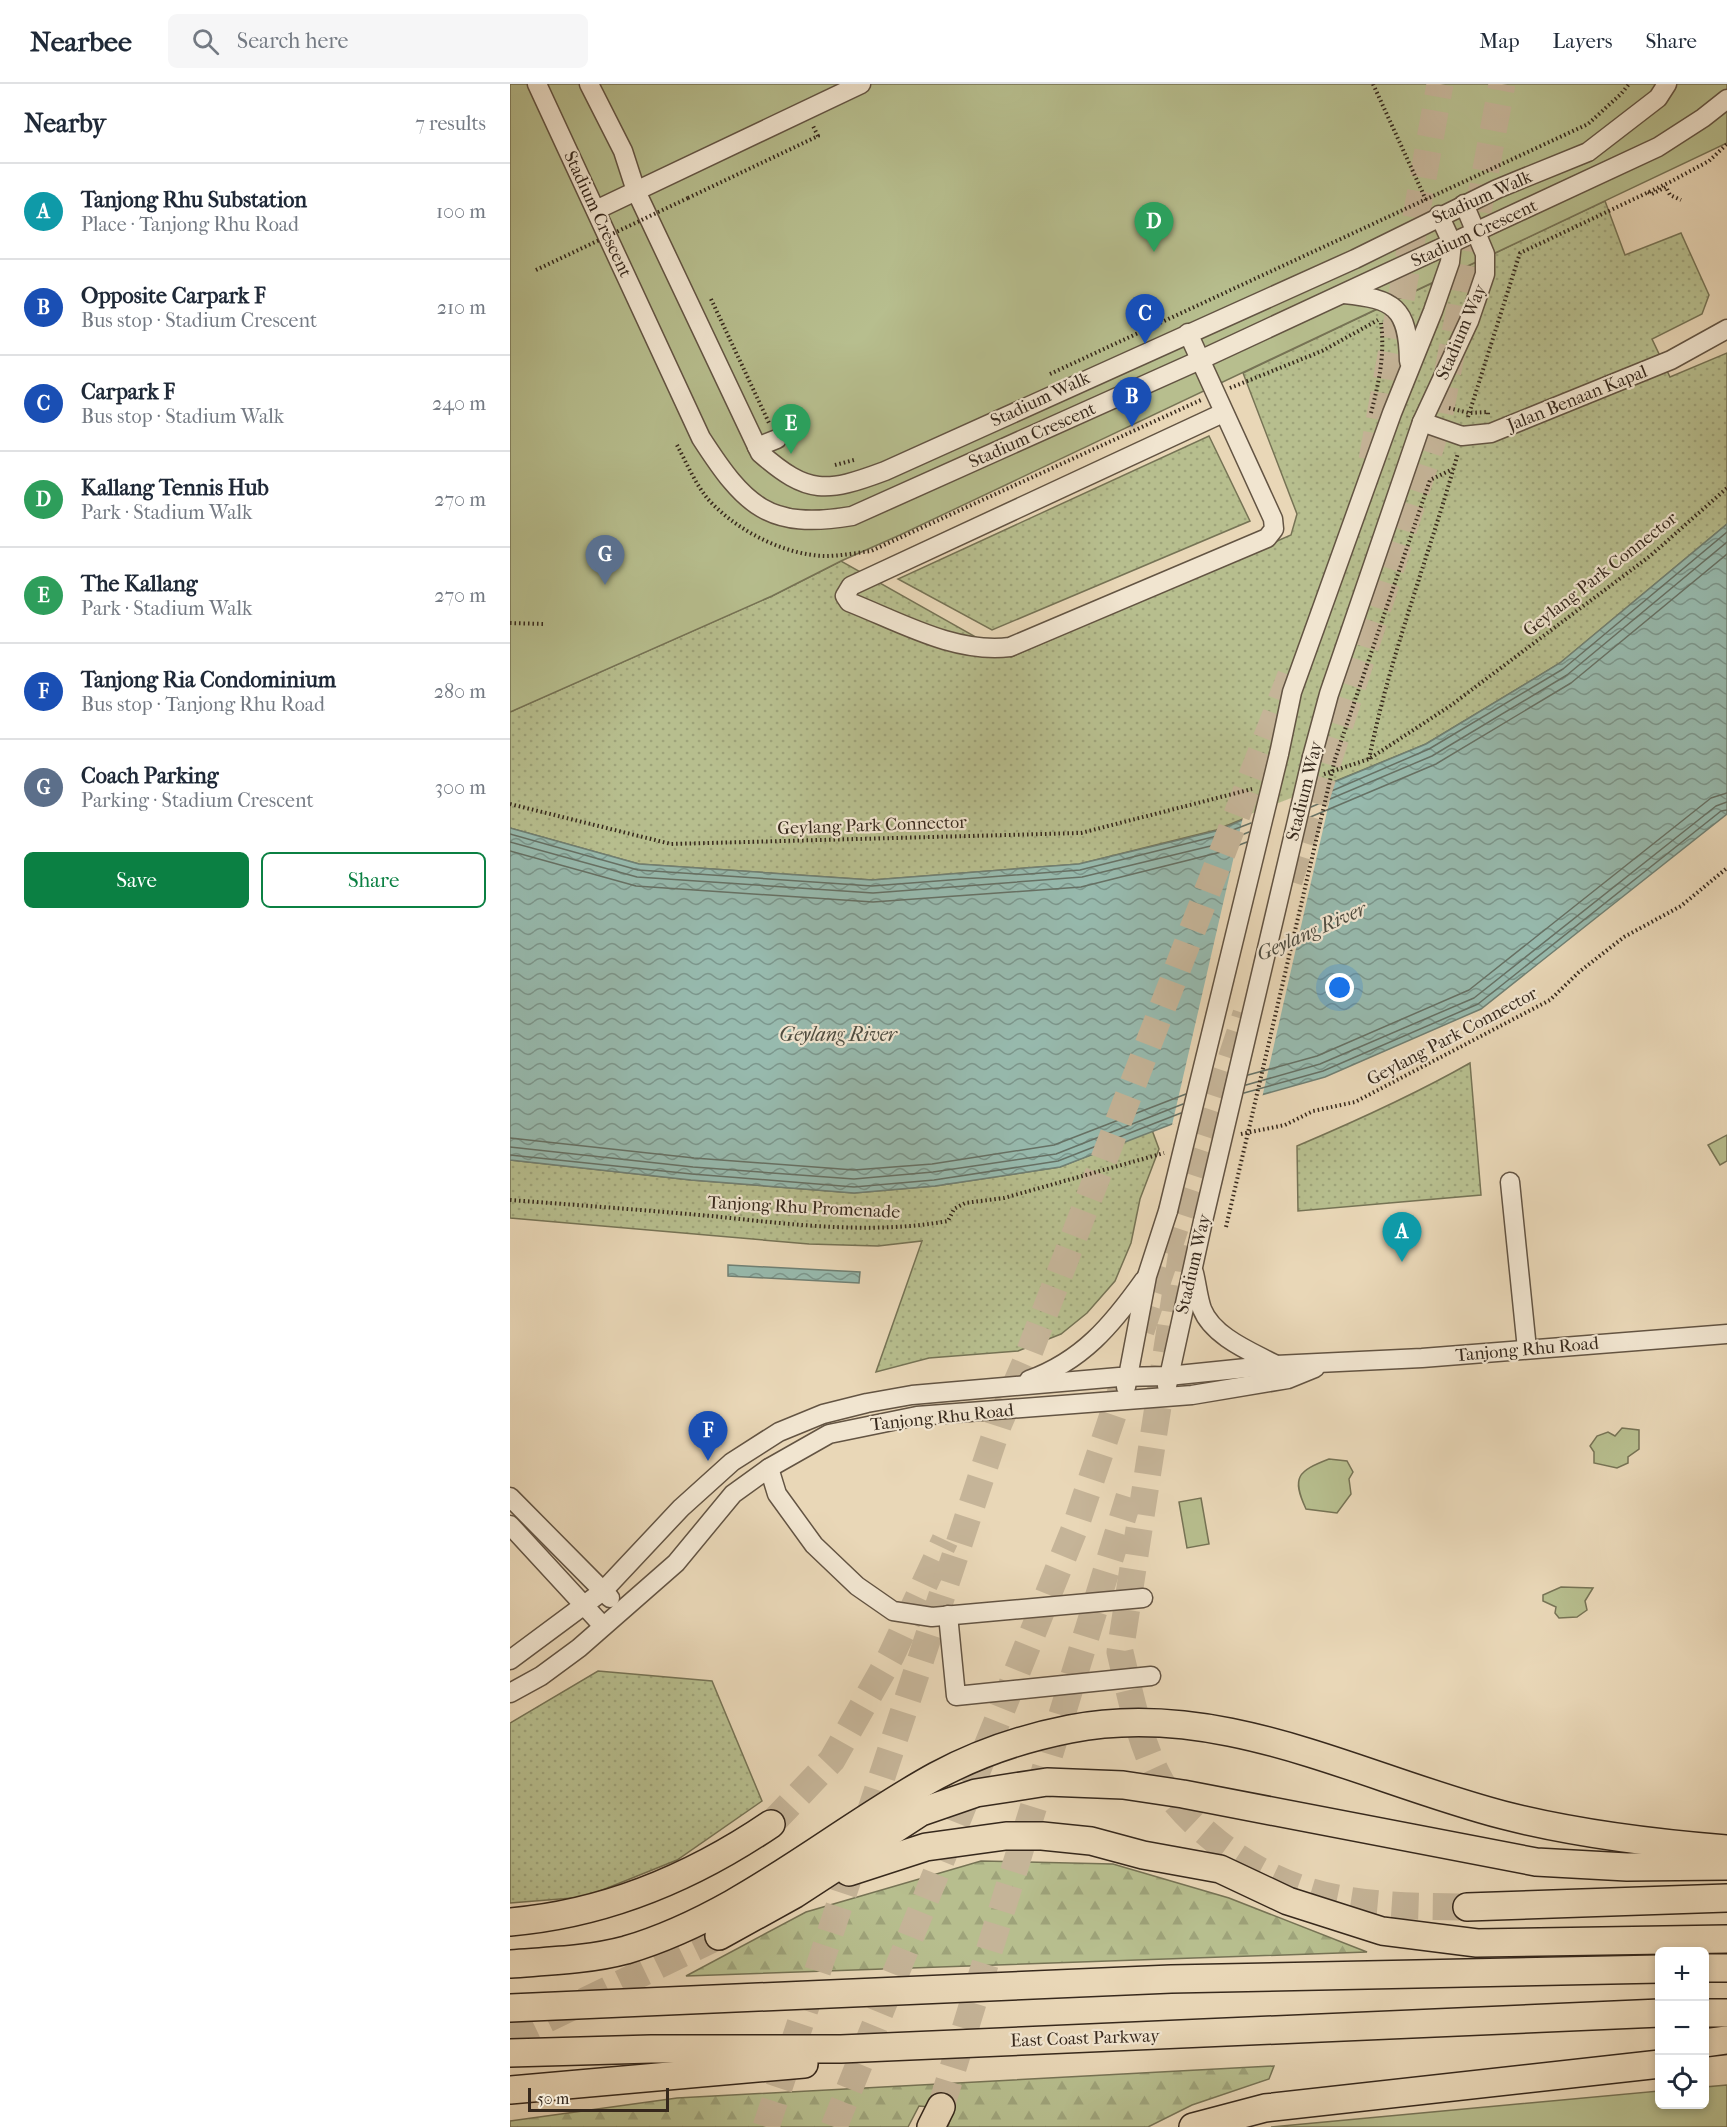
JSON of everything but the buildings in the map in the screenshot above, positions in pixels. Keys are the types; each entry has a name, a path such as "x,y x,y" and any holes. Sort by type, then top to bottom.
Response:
{"highway":[{"path":"510,1964 589,1957 624,1950 672,1933 723,1909 936,1776 983,1754 1026,1739 1105,1724 1141,1721 1214,1729 1257,1738 1502,1815 1612,1837 1727,1849"},
{"path":"719,1936 795,1894 921,1812 976,1793 1047,1782 1123,1785 1183,1794 1536,1862 1627,1867 1727,1866"},
{"path":"510,1922 593,1908 635,1895 705,1864 771,1824"},
{"path":"795,1894 863,1866 926,1847 1006,1836 1041,1836 1092,1841 1143,1855 1220,1869 1288,1901 1382,1931 1477,1944 1727,1939"},
{"path":"1467,1907 1727,1898"},
{"path":"1709,1968 1727,1968"},
{"path":"510,2008 1171,1979 1655,1970"},
{"name":"East Coast Parkway","path":"510,2053 651,2049 841,2049 1655,2013"},
{"path":"1709,2013 1727,2013"},
{"path":"1709,2042 1727,2040"},
{"path":"1265,2108 1306,2088 1358,2079 1655,2048"},
{"path":"510,2090 793,2066 808,2063 841,2049"},
{"path":"1709,2061 1727,2060"},
{"path":"1193,2127 1265,2108 1655,2064"}],"street":[{"name":"Stadium Crescent","path":"537,84 701,438 726,476 744,497 769,513 819,521 852,516 1478,232 1659,147 1727,99"},
{"name":"Stadium Walk","path":"589,84 622,151 636,191 757,447 785,475 809,485 830,487 855,482 1354,259 1439,215 1588,152 1659,98 1667,84"},
{"path":"596,210 861,84"},
{"name":"Stadium Way","path":"1166,1398 1168,1376 1203,1221 1312,757 1329,694 1422,422 1469,321 1485,274 1485,254 1478,232 1464,204"},
{"path":"1439,215 1452,243"},
{"name":"Stadium Way","path":"1124,1400 1147,1276 1168,1211 1292,692 1409,368 1433,311 1450,262 1452,243"},
{"path":"1344,294 1380,298 1399,314 1408,334 1409,368"},
{"name":"Jalan Benaan Kapal","path":"1422,422 1462,436 1491,433 1671,360 1727,329"},
{"path":"1188,333 1222,413 1273,519 1274,529 1267,538 1010,647 993,649 957,644 849,602 845,596 851,586 1222,413"},
{"path":"757,447 777,439"},
{"path":"1510,1182 1527,1349"},
{"path":"1193,1265 1203,1311 1218,1329 1239,1346 1276,1365"},
{"path":"1013,1386 1044,1375 1086,1349 1114,1323 1147,1276"},
{"name":"Tanjong Rhu Road","path":"510,1659 561,1625 584,1604 603,1591 681,1508 732,1462 779,1432 823,1414 912,1395 1013,1386 1168,1376 1276,1365 1727,1334"},
{"name":"Tanjong Rhu Road","path":"510,1693 542,1676 676,1563 734,1494 769,1468 829,1434 917,1416 1166,1398 1288,1380 1326,1363"},
{"path":"769,1468 777,1494 814,1545 857,1586 893,1611 932,1617 1143,1598"},
{"path":"510,1497 621,1611"},
{"path":"510,1525 603,1626"},
{"path":"582,1570 611,1574 625,1567"},
{"path":"948,1615 956,1696 1150,1676"}],"path":[{"path":"1373,84 1426,200"},
{"path":"1045,377 1588,124 1629,84"},
{"path":"536,270 818,136 806,110"},
{"path":"1226,1227 1335,759 1430,480 1454,468 1469,413 1520,253 1631,203 1648,191 1709,161 1727,144"},
{"path":"1648,191 1652,194 1666,188 1670,195 1681,200"},
{"path":"711,299 777,439"},
{"path":"1215,394 1322,351 1381,318"},
{"path":"1430,403 1469,413 1488,412 1491,433"},
{"path":"828,467 856,460"},
{"name":"Geylang Park Connector","path":"1454,468 1406,616 1378,713 1369,759 1450,706 1650,556 1727,488"},
{"path":"510,623 544,624"},
{"name":"Geylang Park Connector","path":"510,804 671,844 1082,833 1235,792"},
{"name":"Geylang Park Connector","path":"1233,1136 1285,1125 1313,1111 1354,1102 1550,1000 1579,972 1624,937 1680,906 1727,868"},
{"name":"Tanjong Rhu Promenade","path":"510,1200 781,1223 852,1227 917,1226 948,1221 954,1209 965,1203 1004,1198 1176,1150"}],"green space":[{"path":"510,84 1727,84 1727,143 841,561 772,596 510,712"},
{"path":"1605,201 1625,255 1681,233 1709,295 1702,314 1652,339 1670,377 1727,353 1727,524 1560,663 1426,744 1216,830 1079,864 872,880 639,864 510,828 510,712 772,596 841,561 1011,657 1291,535 1297,514 1243,373"},
{"path":"1209,436 1250,521 992,630 898,579"},
{"path":"1470,1063 1481,1195 1298,1211 1297,1146 1385,1107"},
{"path":"1152,1130 1159,1149 1140,1199 1131,1243 1115,1281 1087,1313 1061,1334 1018,1351 929,1358 876,1372 922,1241 878,1246 809,1244 510,1218 510,1160 691,1180 854,1193 935,1186 1060,1167"},
{"path":"1727,1135 1727,1161 1720,1165 1708,1145"},
{"path":"1622,1428 1639,1430 1639,1449 1628,1457 1628,1463 1617,1468 1594,1463 1594,1452 1590,1446 1597,1436 1608,1432 1615,1436"},
{"path":"1329,1459 1347,1461 1353,1472 1349,1479 1351,1494 1337,1513 1306,1509 1299,1489 1300,1476 1310,1467"},
{"path":"1201,1498 1209,1544 1187,1548 1179,1502"},
{"path":"1561,1587 1593,1588 1585,1601 1587,1610 1577,1617 1559,1618 1555,1613 1556,1607 1543,1601 1543,1595"},
{"path":"598,1671 712,1681 762,1801 677,1860 585,1897 510,1903 510,1723"},
{"path":"981,1861 1113,1864 1229,1898 1367,1952 686,1976 806,1912"},
{"path":"1274,2066 1269,2079 1192,2105 1148,2127 948,2127 953,2109 919,2106 908,2127 510,2127 510,2121 677,2098"},
{"path":"1727,2085 1727,2127 1271,2127 1655,2091 1655,2109 1709,2109 1709,2087"}],"water":[{"name":"Geylang River","path":"1727,524 1727,814 1481,1009 1325,1077 1211,1109 1060,1167 935,1186 854,1193 691,1180 510,1160 510,828 639,864 872,880 1079,864 1216,831 1426,744 1560,663"},
{"path":"728,1265 860,1272 859,1283 728,1276"}],"pier":[{"path":"1334,781 1262,1098 1172,1125 1243,817"}],"tunnel":[{"path":"1372,460 1440,84"},
{"path":"1289,881 1438,424 1502,84"},
{"path":"766,2127 999,1423 1026,1361 1294,667"},
{"path":"1141,1331 1246,1014"},
{"path":"1183,1245 1120,1652 1136,1716 1152,1763 1171,1796 1201,1828 1247,1863 1276,1879 1306,1890 1366,1903 1467,1907"},
{"path":"834,2127 1076,1525 1126,1376"},
{"path":"941,2107 1129,1497"},
{"path":"771,1824 832,1760 891,1656 945,1540"},
{"path":"510,2037 719,1936"}],"place":[{"name":"Kallang Tennis Hub","path":"1154,252"},
{"name":"Carpark F","path":"1145,344"},
{"name":"Opposite Carpark F","path":"1132,427"},
{"name":"The Kallang","path":"791,454"},
{"name":"Coach Parking","path":"605,585"},
{"name":"Tanjong Rhu Substation","path":"1402,1262"},
{"name":"Tanjong Ria Condominium","path":"708,1461"}]}
